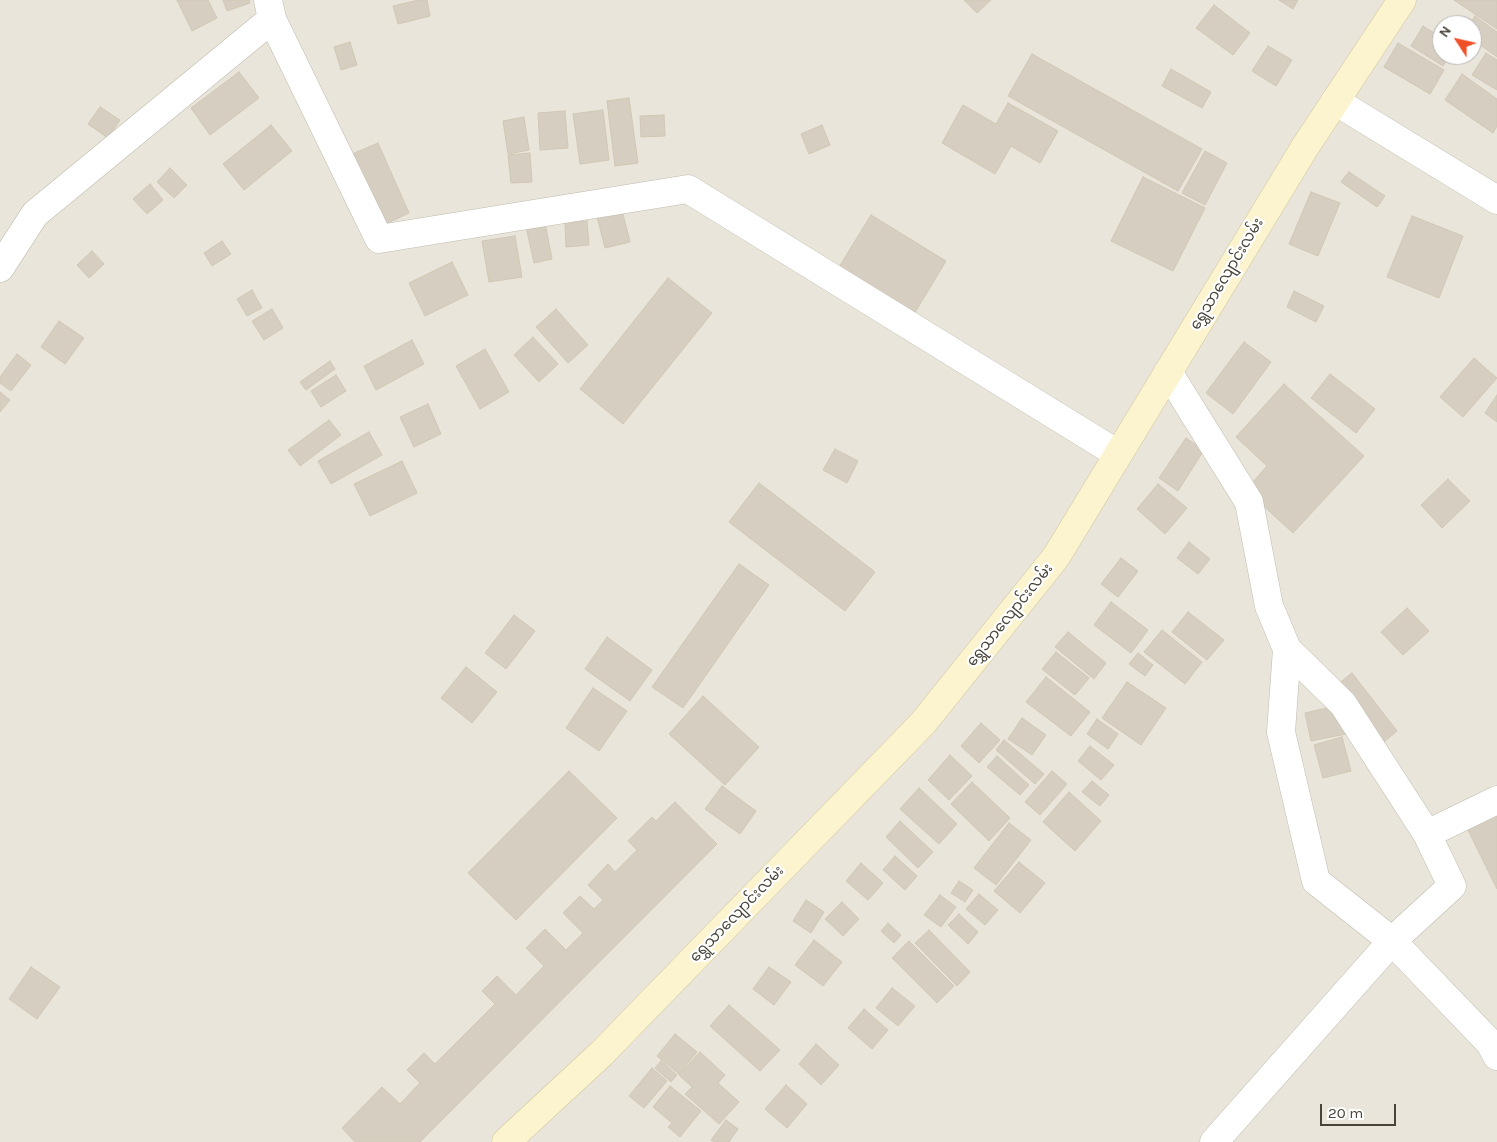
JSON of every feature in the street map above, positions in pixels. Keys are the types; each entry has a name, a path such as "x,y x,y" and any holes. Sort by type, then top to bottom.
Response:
{"street":[{"name":"ရွှေသာလျောင်းလမ်း","path":"506,1142 601,1054 923,723 1056,556 1335,101 1402,0"},
{"path":"0,268 35,214 270,10 380,239 688,189 1118,454"},
{"path":"1335,101 1497,200"},
{"path":"1168,372 1248,502 1269,606 1287,649 1343,704 1427,834 1452,886 1392,941 1214,1142"},
{"path":"1287,649 1281,732 1316,881 1392,941 1490,1043 1497,1056"},
{"path":"1427,834 1497,800"}],"shaded area":[{"path":"0,0 1497,0 1497,1142 0,1142"}],"building":[{"path":"177,0 208,0 217,18 192,31"},
{"path":"223,0 249,0 250,3 227,11"},
{"path":"427,0 430,16 398,24 393,6"},
{"path":"964,0 991,0 977,13"},
{"path":"1279,0 1298,0 1293,9"},
{"path":"1454,0 1497,0 1497,29 1482,19 1482,15 1476,15"},
{"path":"1214,5 1250,33 1233,55 1196,28"},
{"path":"1482,21 1497,32 1497,57 1482,46"},
{"path":"1423,26 1432,32 1432,59 1411,46"},
{"path":"350,42 357,65 341,70 334,47"},
{"path":"1398,43 1432,63 1432,65 1444,70 1430,94 1384,67"},
{"path":"1268,46 1292,60 1276,86 1252,71"},
{"path":"1486,53 1497,60 1497,90 1472,75 1478,65 1482,65 1482,59"},
{"path":"1032,54 1202,149 1178,191 1008,96"},
{"path":"1171,69 1211,92 1202,108 1162,86"},
{"path":"239,72 259,98 210,135 191,108"},
{"path":"1462,74 1497,99 1497,126 1493,133 1445,100"},
{"path":"629,98 638,163 615,166 607,101"},
{"path":"1008,103 1058,131 1040,163 1011,146 995,174 942,143 963,105 996,124"},
{"path":"100,107 120,120 108,138 88,124"},
{"path":"603,110 609,160 580,164 573,114"},
{"path":"565,111 568,148 540,150 538,113"},
{"path":"664,115 665,136 641,137 640,116"},
{"path":"524,117 529,150 508,154 503,121"},
{"path":"271,125 292,151 244,190 223,164"},
{"path":"822,125 830,145 809,154 801,134"},
{"path":"378,143 409,213 381,226 350,155"},
{"path":"1205,151 1227,163 1205,205 1182,193"},
{"path":"530,153 532,182 511,183 508,155"},
{"path":"170,168 187,185 174,198 157,182"},
{"path":"1349,172 1385,196 1377,207 1341,182"},
{"path":"1143,177 1205,208 1173,271 1111,241"},
{"path":"150,184 163,200 147,214 133,199"},
{"path":"1311,192 1340,203 1318,256 1289,244"},
{"path":"620,202 630,242 605,248 595,209"},
{"path":"871,215 946,261 914,314 839,267"},
{"path":"1412,216 1463,236 1439,298 1387,277"},
{"path":"544,218 552,259 534,263 525,222"},
{"path":"587,221 589,245 566,247 565,223"},
{"path":"515,236 522,277 489,282 482,241"},
{"path":"222,241 231,254 212,266 204,253"},
{"path":"92,251 104,264 89,278 77,265"},
{"path":"452,262 468,295 425,316 409,283"},
{"path":"668,278 712,313 623,424 580,389"},
{"path":"252,290 262,308 247,316 237,299"},
{"path":"1294,291 1324,306 1316,322 1287,307"},
{"path":"272,309 283,328 264,340 252,321"},
{"path":"556,309 588,345 568,363 536,327"},
{"path":"59,321 84,338 65,364 41,347"},
{"path":"533,337 558,364 539,382 514,355"},
{"path":"412,340 424,364 376,390 364,366"},
{"path":"1244,342 1271,362 1233,414 1206,393"},
{"path":"485,349 509,392 480,409 456,366"},
{"path":"17,354 31,365 11,391 0,383 0,377"},
{"path":"1474,358 1497,378 1463,417 1440,397"},
{"path":"330,361 335,369 306,390 300,382"},
{"path":"1330,374 1375,409 1356,433 1311,398"},
{"path":"336,375 346,391 321,407 311,391"},
{"path":"1284,384 1364,456 1293,533 1246,490 1267,466 1236,437"},
{"path":"0,392 10,400 0,412"},
{"path":"1497,395 1497,422 1485,413"},
{"path":"428,404 441,434 414,447 400,417"},
{"path":"329,420 341,435 300,466 288,450"},
{"path":"369,432 382,455 331,484 318,461"},
{"path":"1186,438 1204,450 1178,491 1159,478"},
{"path":"835,449 858,461 847,483 823,470"},
{"path":"402,461 417,493 370,516 354,484"},
{"path":"1448,479 1470,501 1442,528 1421,505"},
{"path":"759,483 875,572 845,611 729,522"},
{"path":"1158,484 1187,508 1165,534 1137,509"},
{"path":"1189,542 1210,559 1198,574 1177,558"},
{"path":"1121,558 1138,571 1118,597 1101,584"},
{"path":"739,564 769,585 683,708 652,687"},
{"path":"1111,602 1148,630 1131,653 1094,625"},
{"path":"1407,608 1429,631 1403,655 1381,632"},
{"path":"1188,612 1224,640 1207,660 1172,632"},
{"path":"514,615 535,631 506,669 485,653"},
{"path":"1162,630 1202,662 1185,684 1144,652"},
{"path":"1068,632 1106,663 1094,679 1055,647"},
{"path":"607,637 652,670 630,701 585,669"},
{"path":"1056,652 1089,678 1075,695 1042,669"},
{"path":"1138,653 1153,665 1145,676 1129,664"},
{"path":"466,667 497,692 472,723 441,698"},
{"path":"1352,673 1397,731 1379,746 1333,688"},
{"path":"1046,677 1090,712 1071,736 1026,702"},
{"path":"1127,682 1166,708 1141,745 1102,718"},
{"path":"593,688 627,711 599,751 566,728"},
{"path":"703,696 759,747 725,785 669,734"},
{"path":"1340,705 1346,734 1311,741 1305,713"},
{"path":"1022,718 1046,735 1032,755 1008,739"},
{"path":"1097,719 1118,734 1108,749 1087,734"},
{"path":"981,723 1000,740 979,763 961,746"},
{"path":"1342,737 1351,771 1323,778 1314,745"},
{"path":"1004,740 1044,774 1035,784 996,750"},
{"path":"1090,746 1114,765 1101,780 1078,761"},
{"path":"950,755 972,776 949,800 928,780"},
{"path":"997,756 1029,785 1020,795 987,767"},
{"path":"569,771 617,818 516,920 468,873"},
{"path":"1052,771 1067,784 1040,815 1025,802"},
{"path":"1092,781 1109,795 1100,806 1082,792"},
{"path":"972,782 1010,818 989,841 951,804"},
{"path":"722,786 756,811 740,834 705,809"},
{"path":"919,788 957,824 939,844 900,809"},
{"path":"1069,792 1101,821 1075,851 1043,822"},
{"path":"675,802 717,844 420,1142 355,1142 342,1128 382,1087 400,1104 420,1083 407,1070 424,1053 435,1064 495,1004 482,991 497,976 516,995 544,966 526,948 545,929 566,950 583,933 563,913 580,896 594,909 603,900 588,885 608,864 615,872 637,850 628,841 652,817 656,821"},
{"path":"1497,808 1497,889 1465,824"},
{"path":"900,821 933,852 918,868 886,837"},
{"path":"1009,823 1031,840 996,885 974,868"},
{"path":"895,856 917,876 905,890 883,870"},
{"path":"1019,862 1045,883 1020,913 994,891"},
{"path":"861,863 883,883 868,900 846,881"},
{"path":"959,881 973,890 965,902 951,893"},
{"path":"979,894 998,910 985,925 966,909"},
{"path":"940,895 956,907 941,927 924,915"},
{"path":"806,900 824,912 811,933 793,921"},
{"path":"842,902 859,919 843,936 825,919"},
{"path":"959,914 978,932 968,944 948,925"},
{"path":"888,923 901,935 894,943 881,931"},
{"path":"929,930 970,972 957,986 915,943"},
{"path":"814,940 842,962 823,986 795,965"},
{"path":"909,941 954,986 937,1003 892,958"},
{"path":"31,967 60,987 37,1019 9,999"},
{"path":"769,967 791,982 774,1005 753,989"},
{"path":"892,988 915,1006 898,1026 876,1008"},
{"path":"729,1005 780,1050 760,1071 710,1026"},
{"path":"864,1009 888,1030 872,1049 848,1028"},
{"path":"675,1034 697,1052 679,1074 657,1056"},
{"path":"816,1044 839,1065 821,1085 799,1064"},
{"path":"700,1052 725,1075 718,1083 739,1102 719,1124 685,1094 692,1087 679,1075"},
{"path":"661,1061 677,1075 671,1082 655,1068"},
{"path":"652,1068 667,1081 644,1108 629,1096"},
{"path":"786,1085 807,1104 787,1128 765,1109"},
{"path":"670,1086 701,1111 680,1137 668,1127 672,1123 653,1107"},
{"path":"726,1120 738,1129 729,1142 714,1142 711,1140"}]}
